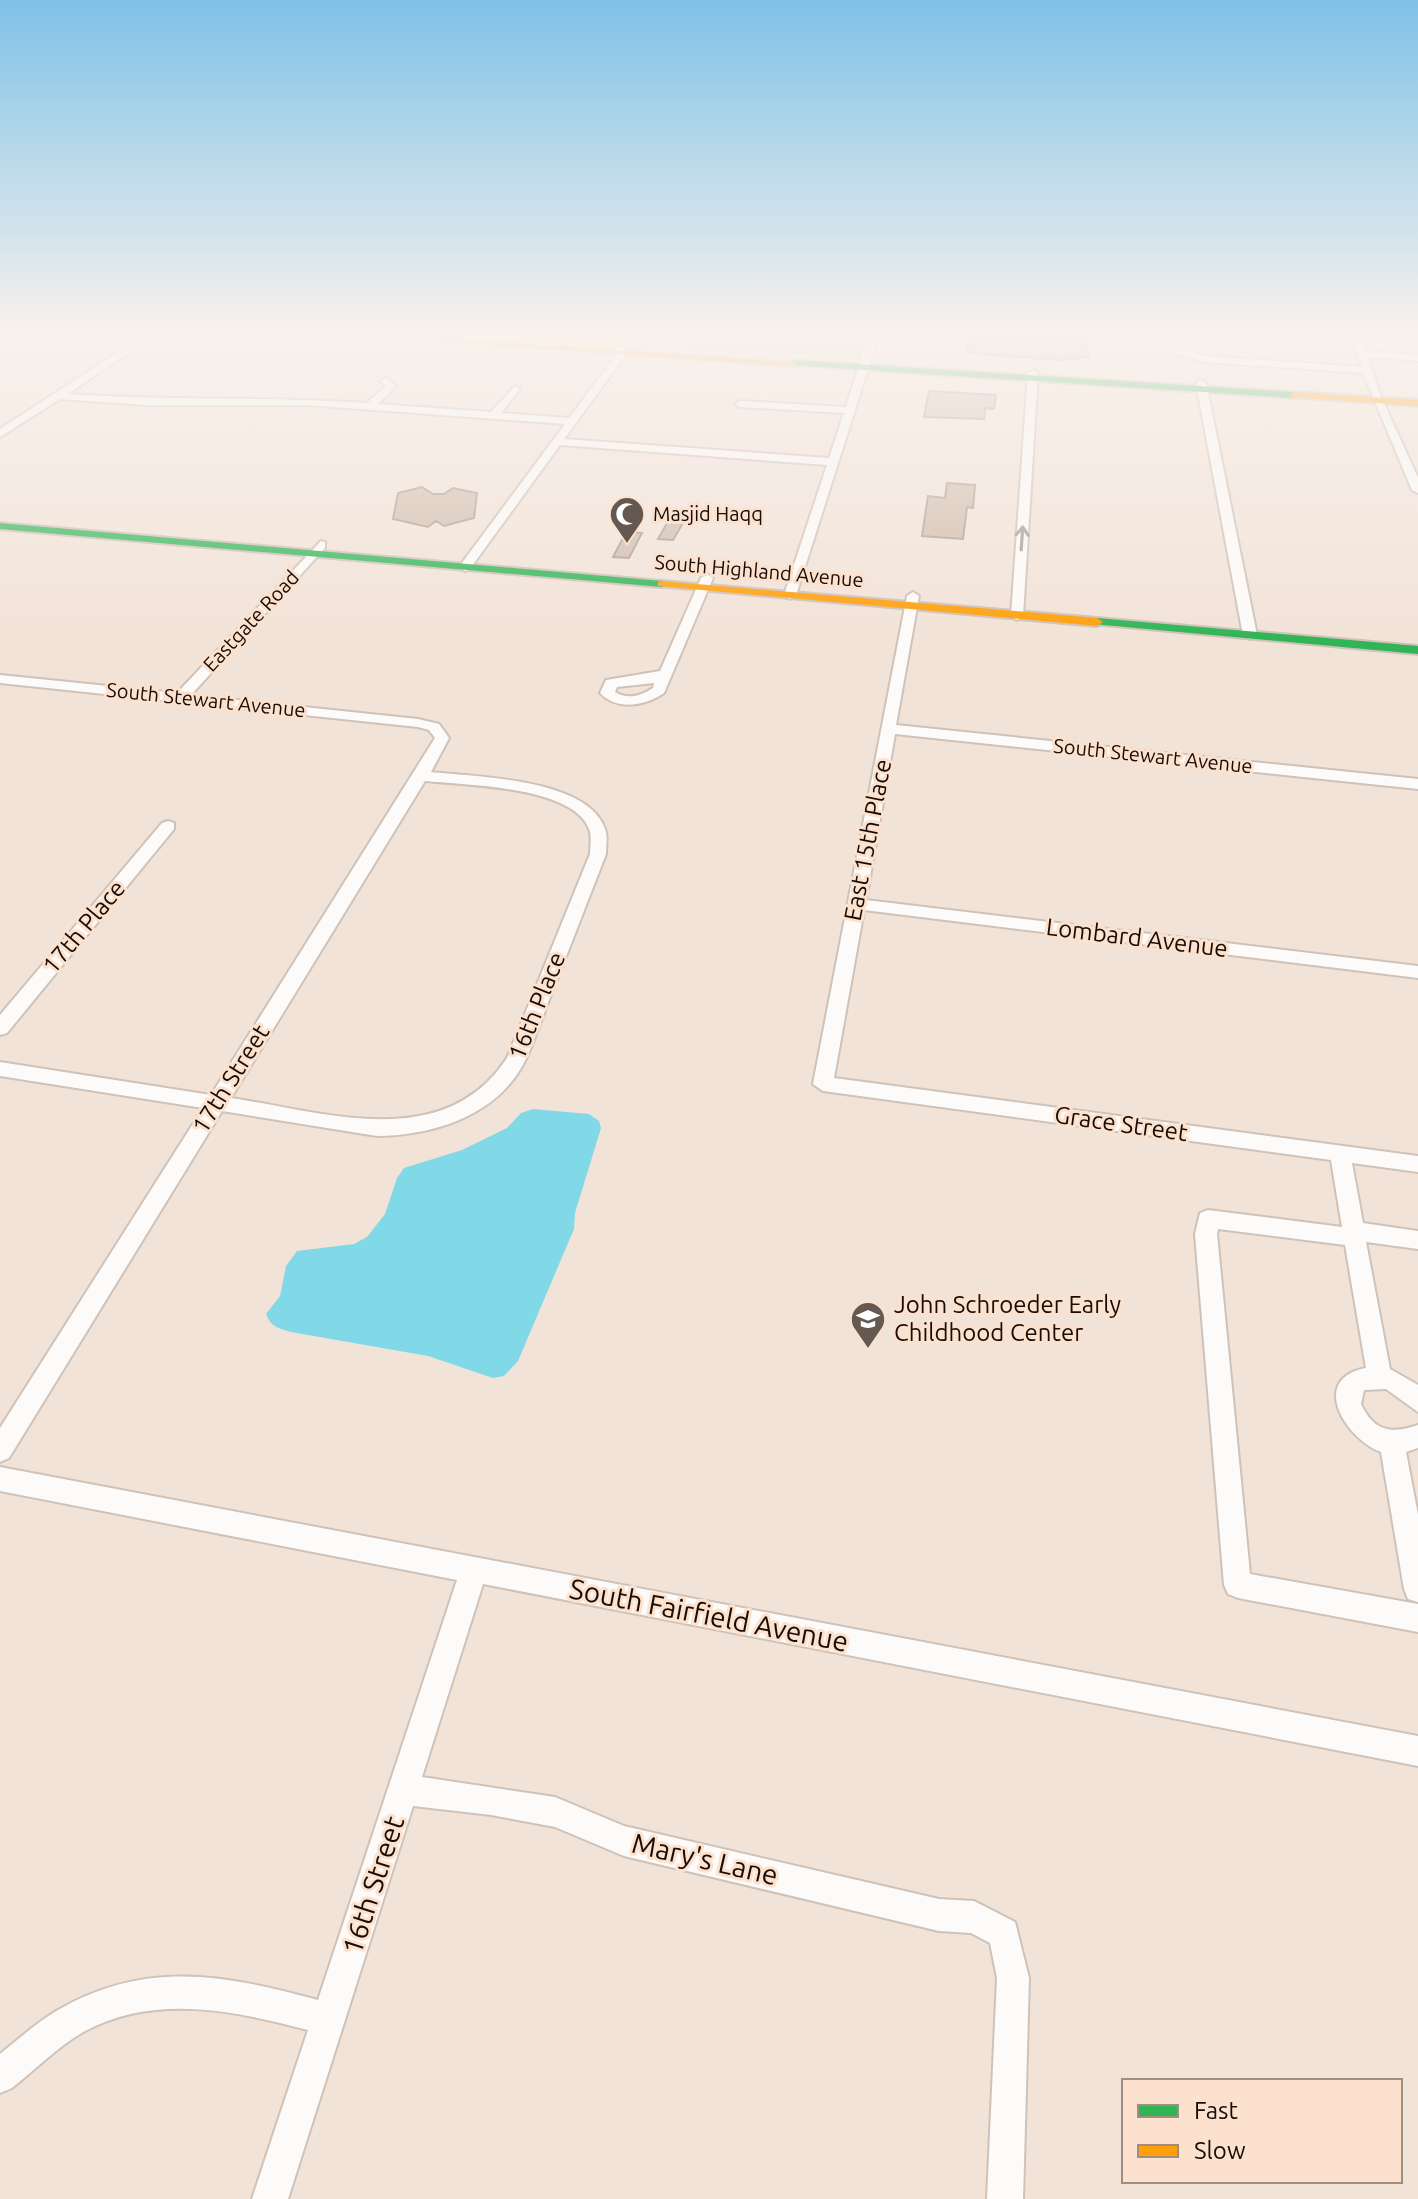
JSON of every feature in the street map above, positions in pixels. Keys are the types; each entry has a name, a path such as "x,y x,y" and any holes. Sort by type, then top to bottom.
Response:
{"main road":[{"name":"South Highland Avenue","path":"0,518 317,549 1249,630 1418,650"},
{"name":"South Highland Avenue","path":"0,526 317,549"},
{"name":"South Highland Avenue","path":"1249,630 1418,639"}],"street":[{"path":"468,562 561,435"},
{"path":"791,590 843,435"},
{"path":"1017,610 1028,435"},
{"path":"1211,435 1249,630"},
{"path":"1393,435 1418,490"},
{"path":"556,442 835,462"},
{"name":"Eastgate Road","path":"181,697 317,549"},
{"path":"666,674 705,583"},
{"name":"East 15th Place","path":"823,1084 912,601"},
{"name":"South Stewart Avenue","path":"0,679 411,722"},
{"name":"17th Street","path":"0,1450 442,738 434,727 411,722"},
{"name":"South Stewart Avenue","path":"889,729 1418,784"},
{"name":"16th Place","path":"0,1069 355,1126 415,1127 469,1107 489,1094 509,1073 598,854 601,839 594,819 572,801 549,792 420,776"},
{"name":"17th Place","path":"0,1028 168,826"},
{"name":"Lombard Avenue","path":"856,904 1418,972"},
{"name":"Grace Street","path":"823,1084 1418,1164"},
{"path":"1340,1153 1379,1377"},
{"path":"1418,1240 1208,1219 1206,1234 1238,1585 1418,1618"},
{"path":"1418,1401 1401,1385 1379,1377 1360,1379 1348,1390 1353,1417 1370,1434 1392,1442 1412,1440 1418,1436"},
{"path":"1392,1442 1418,1589"},
{"name":"South Fairfield Avenue","path":"0,1479 1418,1751"},
{"name":"16th Street","path":"270,2199 474,1570"},
{"name":"Mary's Lane","path":"404,1790 491,1800 555,1812 624,1841 939,1915 974,1917 1004,1933 1013,1978 1005,2199"},
{"path":"0,2076 73,2020 120,2001 151,1993 190,1990 235,1995 328,2019"}],"water":[{"path":"533,1109 589,1114 599,1121 601,1128 575,1213 574,1229 518,1361 504,1376 493,1378 428,1356 291,1332 270,1322 266,1314 280,1296 286,1266 297,1251 354,1244 367,1237 385,1214 397,1178 404,1168 462,1150 507,1128 521,1113"}],"building":[{"path":"947,483 975,485 973,508 967,507 963,539 922,536 928,496 945,498"},
{"path":"422,487 433,494 444,494 453,488 477,493 474,518 444,526 436,521 428,527 393,519 398,493"},
{"path":"671,516 686,518 673,540 658,539"},
{"name":"Masjid Haqq","path":"626,532 642,533 629,558 613,557"}],"traffic: fast":[{"path":"0,526 662,584"},
{"path":"1097,622 1418,650"}],"traffic: slow":[{"path":"662,584 1097,622"}],"place":[{"name":"Masjid Haqq","path":"627,545"},
{"name":"John Schroeder Early Childhood Center","path":"868,1350"}]}
